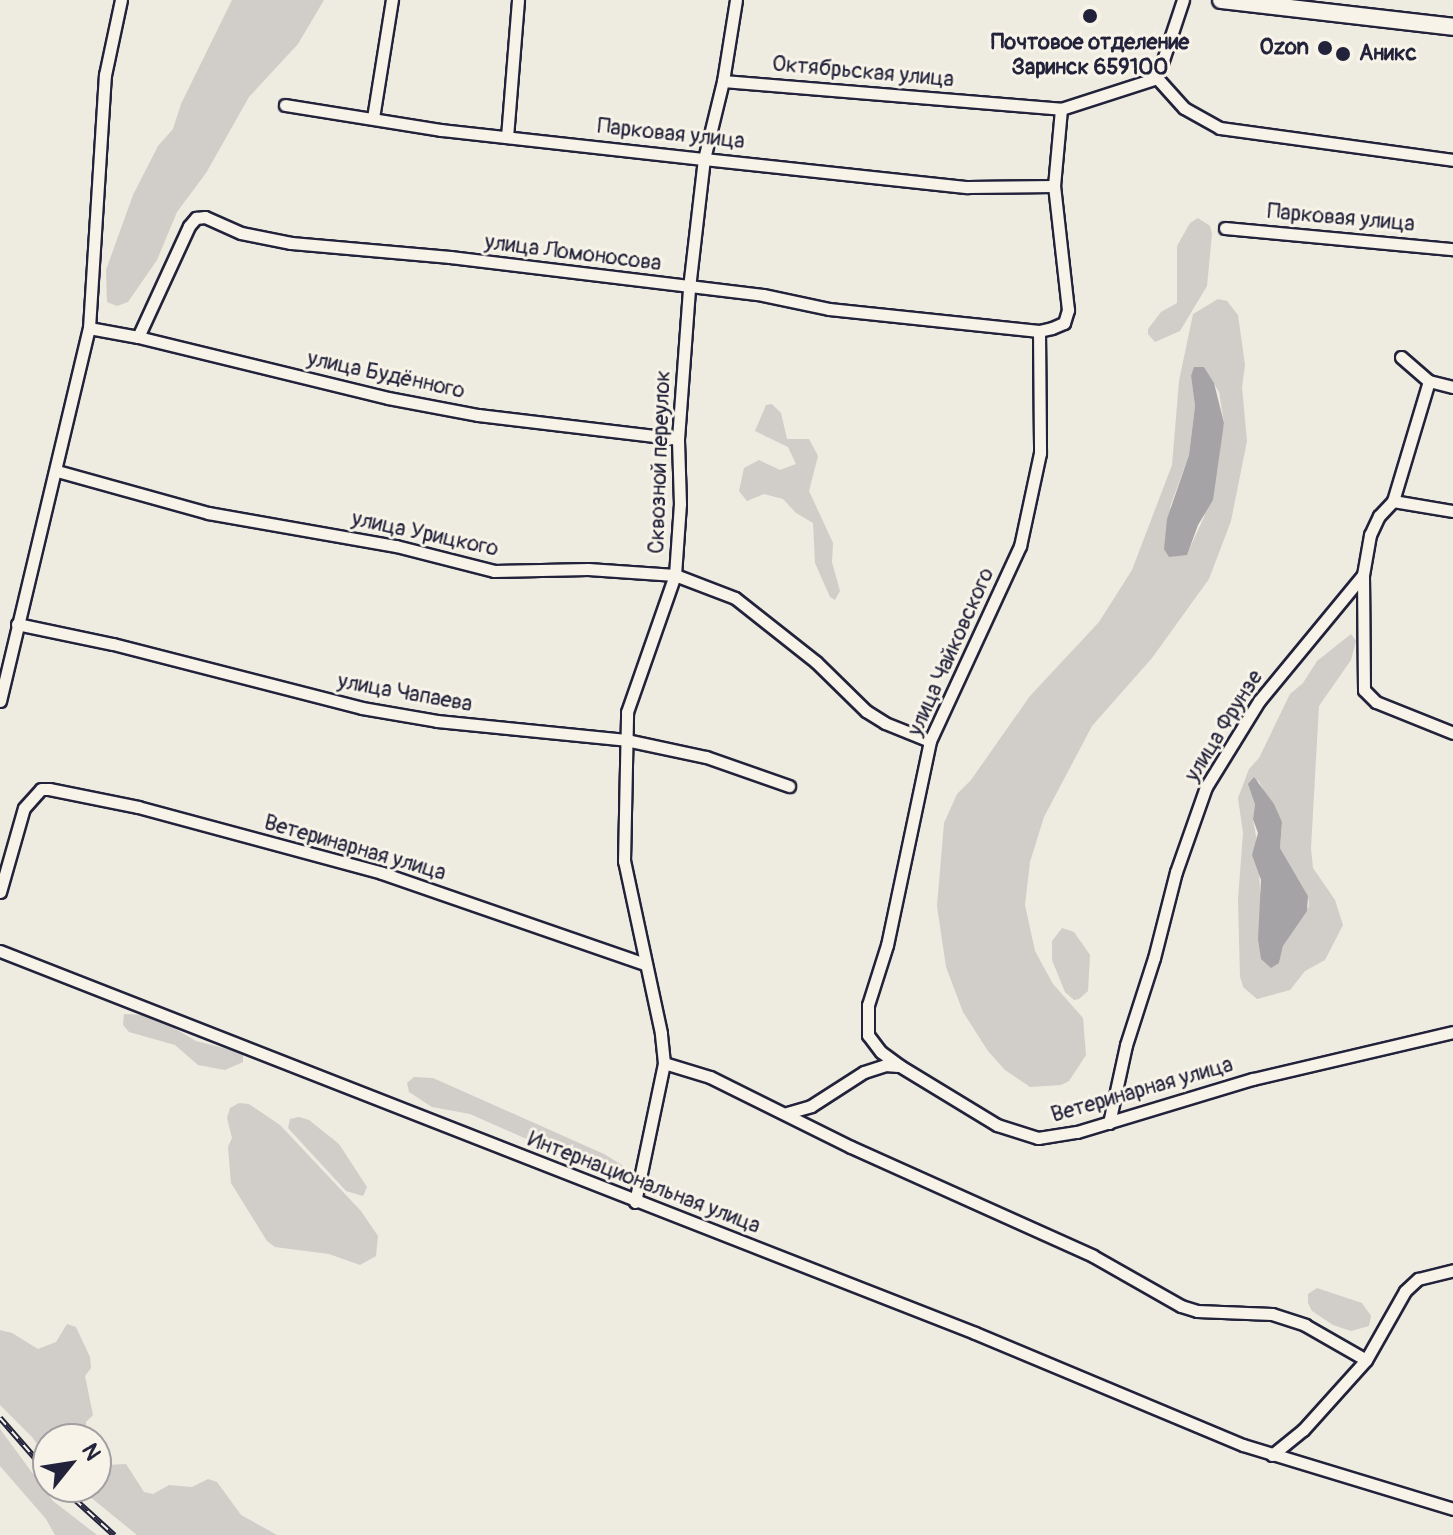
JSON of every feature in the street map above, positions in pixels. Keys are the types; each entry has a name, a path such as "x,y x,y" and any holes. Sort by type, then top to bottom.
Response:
{"street":[{"path":"0,701 89,328 102,165 105,75 121,0"},
{"path":"373,118 392,0"},
{"path":"507,137 518,0"},
{"name":"Сквозной переулок","path":"635,1202 664,1063 624,861 627,712 675,575 679,516 678,439 689,288 704,159 723,81 736,0"},
{"path":"1183,0 1157,78 1184,108 1220,128 1453,160"},
{"path":"1221,0 1453,27"},
{"name":"Октябрьская улица","path":"723,81 1061,109 1157,78"},
{"name":"Парковая улица","path":"285,105 441,130 968,187 1054,186"},
{"path":"1039,331 1064,323 1068,310 1054,186 1061,109"},
{"name":"улица Ломоносова","path":"138,337 171,261 196,218 205,217 241,233 291,243 450,257 763,295 829,309 1039,331"},
{"name":"Парковая улица","path":"1225,228 1453,249"},
{"name":"улица Будённого","path":"89,328 138,337 388,398 478,415 678,439"},
{"name":"улица Чайковского","path":"868,1035 868,1005 887,945 930,741 1020,546 1040,453 1039,331"},
{"path":"1401,357 1429,381 1453,387"},
{"name":"улица Фрунзе","path":"1109,1123 1126,1045 1154,958 1176,872 1206,787 1259,701 1363,575 1370,535 1379,516 1393,501 1429,381"},
{"name":"улица Урицкого","path":"57,471 208,513 396,546 494,571 588,569 675,575 735,598 816,662 866,711 885,723 930,741"},
{"path":"1393,501 1453,511"},
{"path":"1363,575 1364,690 1376,702 1453,733"},
{"name":"улица Чапаева","path":"17,624 113,644 362,708 437,721 626,740 706,757 789,786"},
{"name":"Ветеринарная улица","path":"0,892 24,808 34,795 49,789 138,807 382,873 645,964"},
{"name":"Интернациональная улица","path":"0,951 975,1333 1272,1455 1453,1509"},
{"name":"Ветеринарная улица","path":"868,1035 881,1052 900,1066 997,1125 1038,1138 1056,1137 1109,1123 1253,1079 1453,1032"},
{"path":"664,1063 710,1077 851,1147 1093,1256 1181,1306 1197,1311 1272,1314 1305,1325 1366,1360"},
{"path":"787,1113 811,1106 875,1068 900,1066"},
{"path":"1272,1455 1303,1430 1366,1360 1405,1291 1418,1279 1453,1270"}],"shaded area":[{"path":"232,0 324,0 298,44 249,97 206,173 177,212 157,260 128,302 117,306 107,302 106,270 133,195 158,146 173,129 181,104"},
{"path":"1198,218 1210,226 1212,234 1207,286 1180,331 1155,342 1148,329 1161,312 1177,303 1177,246 1190,223"},
{"path":"1218,299 1227,301 1238,315 1245,365 1242,387 1247,441 1231,521 1209,579 1152,658 1092,726 1044,817 1030,862 1025,905 1035,951 1053,984 1083,1018 1086,1055 1069,1081 1061,1085 1030,1087 1005,1070 988,1051 963,1012 946,967 937,906 944,823 957,794 971,780 1030,696 1099,622 1132,570 1172,465 1179,381 1193,314","holes":["1204,367 1219,392 1224,423 1204,517 1187,554 1170,507 1189,455 1195,406 1191,376"]},
{"path":"1194,367 1204,367 1214,383 1224,423 1213,500 1198,525 1187,555 1169,557 1164,549 1167,519 1189,455 1195,406 1191,376"},
{"path":"772,404 781,413 787,439 809,439 818,456 809,491 833,543 832,562 840,591 835,600 830,597 815,563 813,523 796,513 783,499 764,494 747,501 739,491 744,468 759,460 780,470 796,464 788,447 755,431 766,405"},
{"path":"1351,634 1356,641 1351,660 1319,706 1311,848 1313,868 1335,900 1343,925 1325,960 1305,971 1290,990 1257,999 1243,987 1240,976 1238,899 1243,833 1238,798 1249,769 1259,758 1290,694 1303,683 1317,661","holes":["1258,780 1282,822 1280,848 1308,896 1309,906 1283,946 1279,963 1260,890 1259,871 1252,855 1257,842 1253,819"]},
{"path":"1254,777 1274,804 1282,822 1280,848 1308,896 1307,911 1283,946 1279,963 1271,968 1261,959 1258,939 1261,880 1252,855 1258,833 1253,819 1255,804 1248,784"},
{"path":"1062,928 1074,932 1090,955 1088,991 1079,999 1074,1000 1065,992 1052,960 1052,941"},
{"path":"124,1014 143,1015 162,1021 196,1041 243,1053 243,1062 225,1070 198,1065 175,1045 129,1032 123,1025"},
{"path":"414,1077 433,1078 604,1154 622,1165 627,1173 619,1178 610,1176 470,1114 432,1107 409,1092 407,1083"},
{"path":"239,1103 249,1104 280,1125 361,1211 378,1236 376,1256 360,1265 329,1254 275,1247 267,1241 231,1183 228,1147 232,1138 227,1118 230,1108"},
{"path":"299,1117 309,1120 339,1144 367,1187 363,1196 346,1191 288,1128 290,1119"},
{"path":"1317,1288 1362,1303 1371,1316 1369,1326 1351,1331 1333,1325 1312,1311 1308,1294"},
{"path":"67,1324 76,1327 90,1357 91,1368 85,1376 93,1415 86,1423 32,1423 32,1437 0,1405 0,1330 12,1333 38,1349 56,1342"},
{"path":"0,1429 32,1472 32,1503 0,1466"},
{"path":"126,1464 144,1492 153,1494 169,1485 192,1487 208,1479 217,1482 241,1515 277,1535 137,1535 98,1503 112,1503 112,1465"},
{"path":"32,1503 56,1503 97,1535 55,1535"}],"railway":[{"path":"0,1418 32,1455"},
{"path":"79,1503 114,1535"}],"place":[{"name":"Почтовое отделение Заринск 659100","path":"1090,16"},
{"name":"Ozon","path":"1325,48"},
{"name":"Аникс","path":"1343,54"}]}
